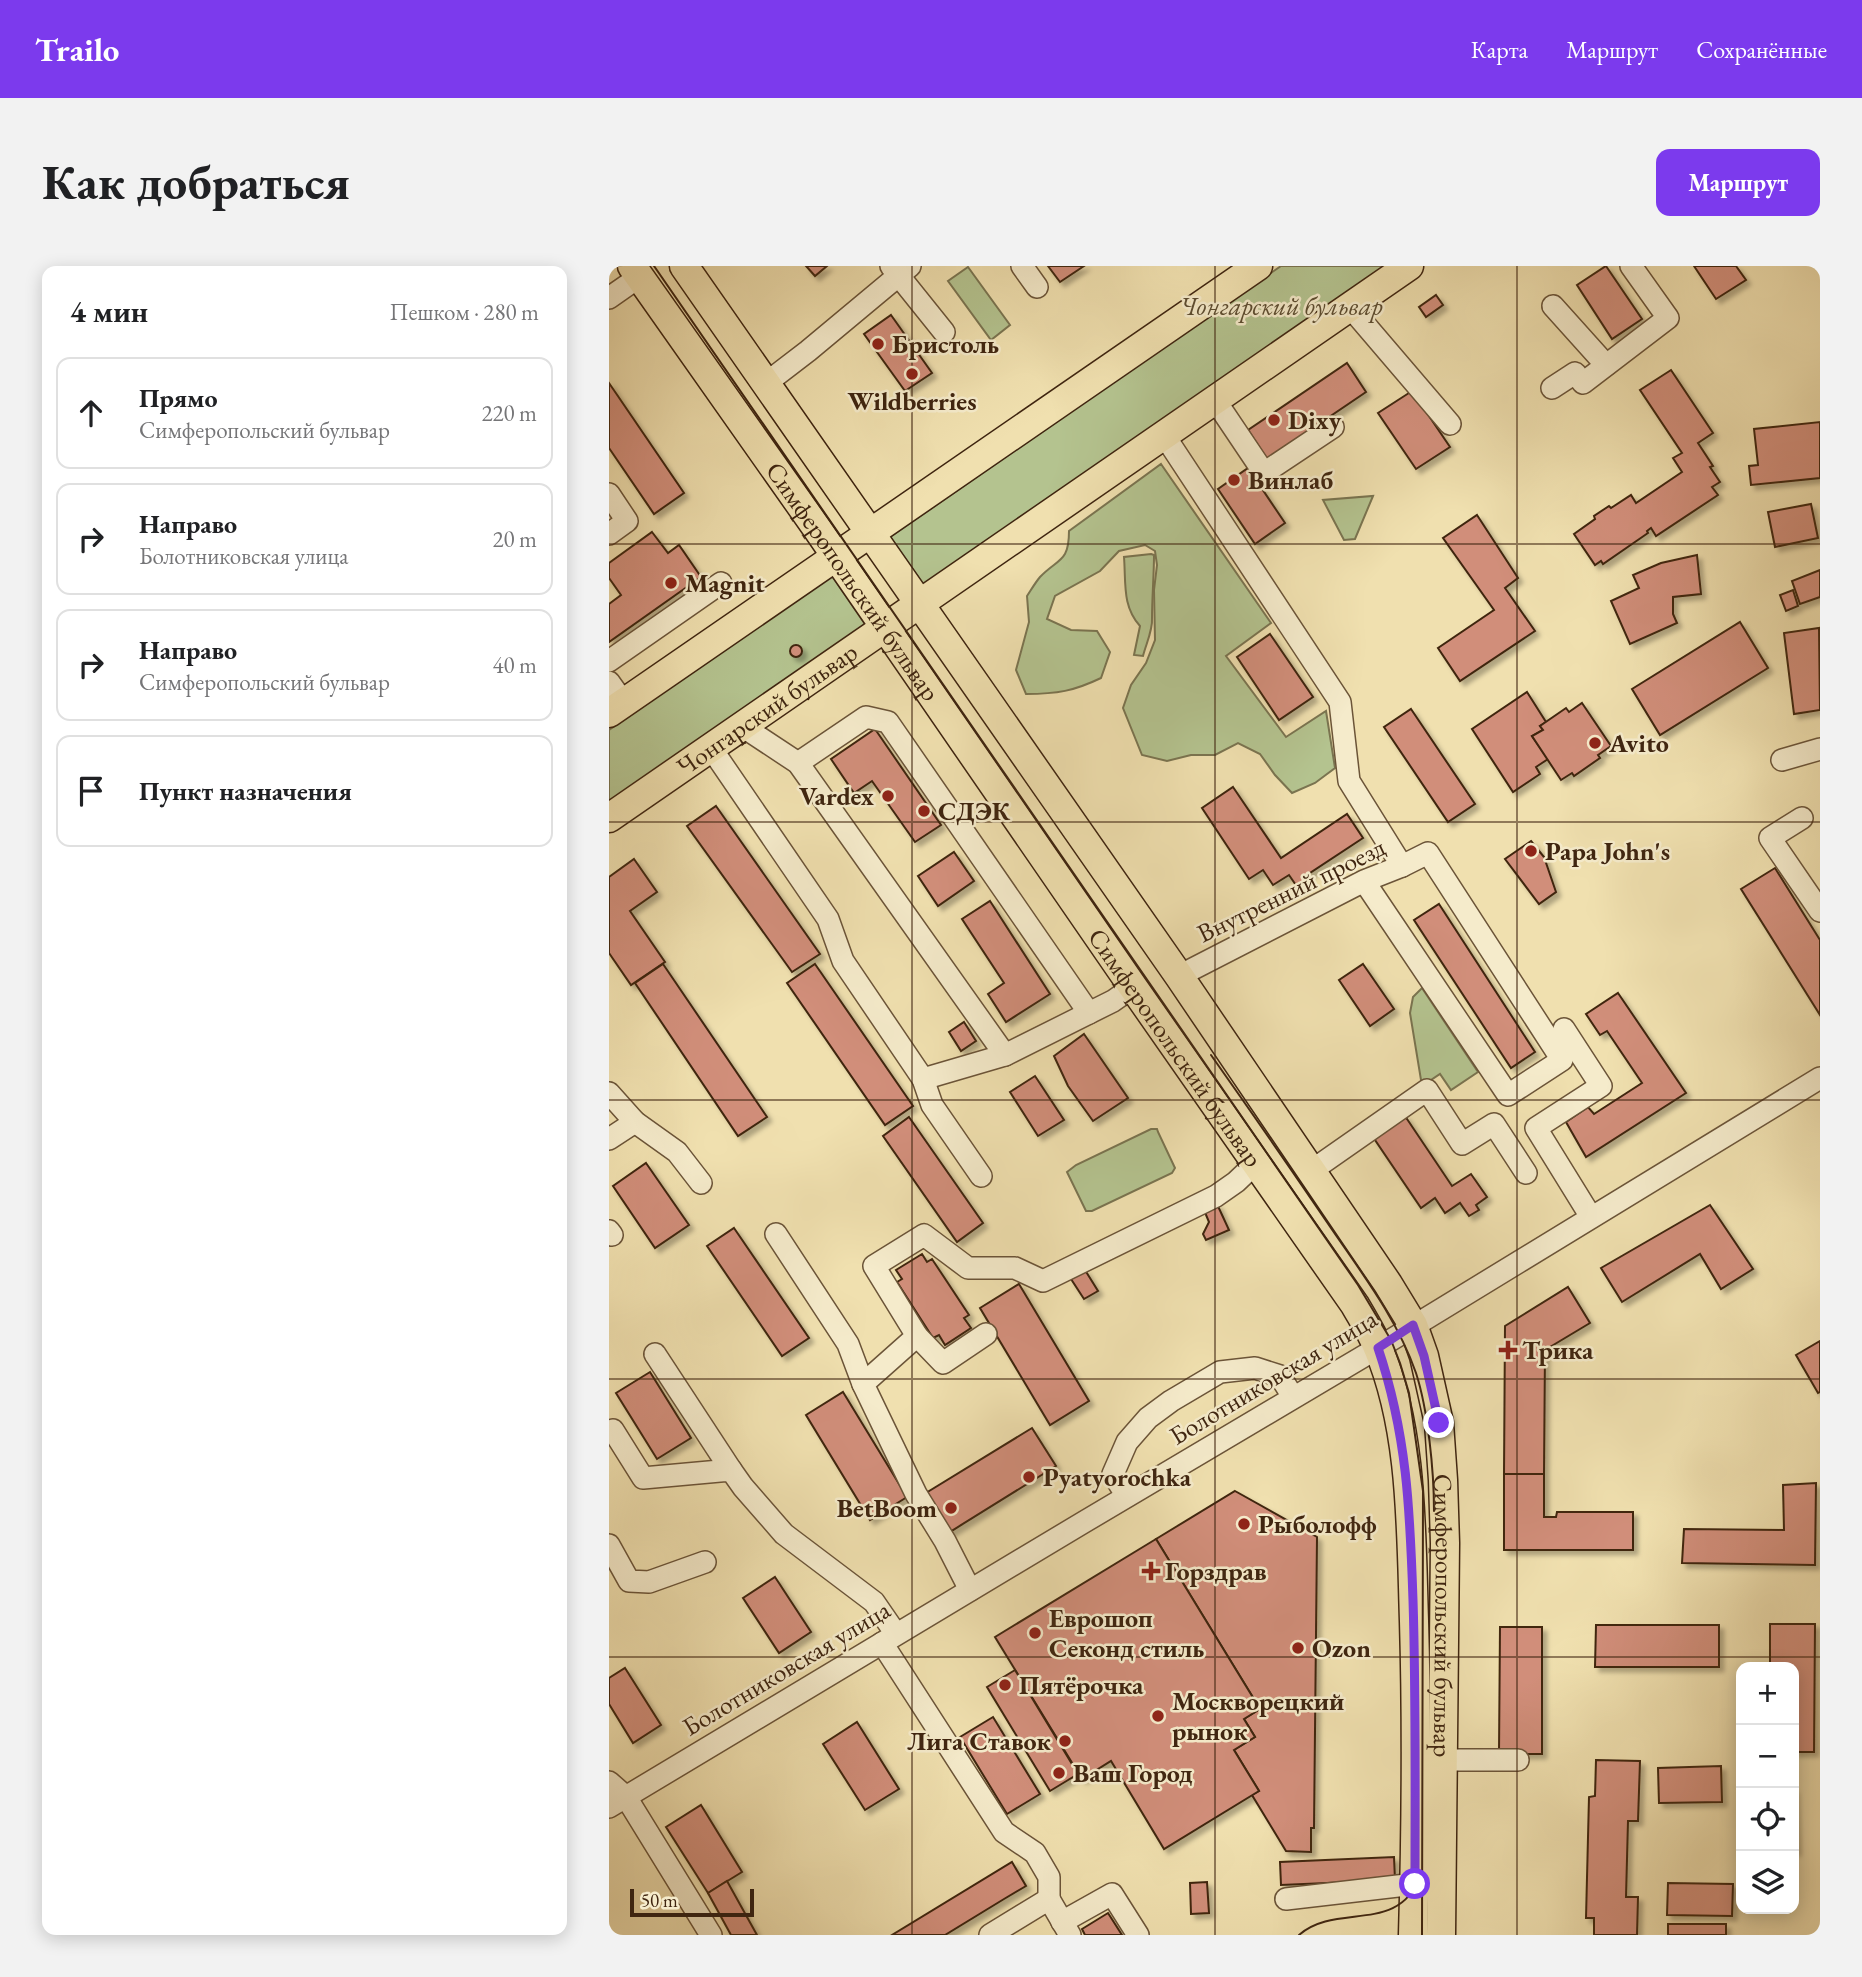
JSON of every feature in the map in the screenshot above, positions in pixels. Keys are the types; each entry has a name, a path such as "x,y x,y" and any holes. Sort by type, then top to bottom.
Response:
{"main road":[{"name":"Симферопольский бульвар","path":"684,266 1179,976 1413,1325 1424,1356 1439,1423 1443,1480 1445,1543 1441,1935"},
{"path":"614,699 836,556 1258,266"},
{"name":"Чонгарский бульвар","path":"609,818 1409,266"},
{"name":"Симферопольский бульвар","path":"635,271 836,556 1355,1306 1378,1348 1399,1423 1409,1491 1416,1676 1413,1935"}],"street":[{"path":"1022,266 1037,286"},
{"path":"1552,388 1575,373 1583,383 1668,318 1630,266"},
{"path":"765,384 808,351 899,268 944,332"},
{"path":"609,298 635,271"},
{"path":"1553,306 1606,365"},
{"path":"1350,307 1450,424"},
{"path":"1215,400 1264,473 1333,427"},
{"path":"1164,435 1340,702 1349,781 1402,866"},
{"path":"609,494 627,521 609,534"},
{"path":"609,660 720,583"},
{"path":"799,762 866,717 888,722 1089,1013"},
{"path":"742,726 799,762 1005,1055"},
{"path":"711,748 828,919 843,961 923,1079 932,1105 981,1176"},
{"path":"1782,760 1820,749"},
{"path":"1803,818 1770,838 1820,911"},
{"name":"Внутренний проезд","path":"1179,976 1364,881 1428,853 1562,1060 1508,1096"},
{"path":"1311,1171 1427,1090 1462,1144 1494,1124 1508,1096 1364,881"},
{"path":"923,1079 1005,1055 1113,1001 1133,988"},
{"path":"1565,1029 1601,1086 1536,1128 1591,1217"},
{"name":"Болотниковская улица","path":"618,1802 1378,1348 1820,1078"},
{"path":"609,1093 635,1122 677,1152 701,1183"},
{"path":"609,1139 635,1122"},
{"path":"1494,1124 1526,1172"},
{"path":"986,1334 943,1363 917,1336 874,1266 924,1235 968,1268 1015,1268 1043,1281 1216,1196 1256,1163"},
{"path":"776,1234 848,1344 863,1384 916,1494 945,1541 970,1590"},
{"path":"863,1384 917,1336"},
{"path":"655,1354 743,1488 783,1534 874,1601 889,1638 1004,1832 1035,1853 1049,1877 1049,1899 1066,1928 1112,1894 1138,1935"},
{"path":"1127,1496 1113,1475 1128,1443 1148,1418 1171,1401 1220,1372 1255,1368 1280,1376 1293,1397"},
{"path":"613,1430 643,1478 731,1470"},
{"path":"609,1545 629,1581 649,1582 705,1562"},
{"path":"1443,1760 1518,1760"},
{"path":"609,1782 618,1802 711,1935"},
{"path":"1286,1899 1415,1884"},
{"path":"990,1935 1049,1899"}],"green space":[{"name":"Чонгарский бульвар","path":"1281,266 1397,266 927,590 890,537"},
{"path":"968,267 1010,325 991,340 948,281"},
{"path":"1161,464 1271,623 1226,656 1286,737 1326,711 1335,768 1315,783 1292,793 1260,754 1238,743 1215,755 1191,755 1167,761 1142,755 1123,708 1131,685 1146,663 1155,640 1154,590 1157,565 1155,551 1145,545 1119,551 1100,571 1055,596 1047,619 1071,630 1097,631 1110,652 1101,678 1065,691 1026,694 1016,670 1029,622 1027,596 1040,577 1065,555 1069,531"},
{"path":"1373,496 1355,539 1344,540 1323,500"},
{"path":"1154,555 1151,627 1143,656 1134,655 1140,626 1128,602 1124,557"},
{"path":"832,576 869,630 609,807 609,730"},
{"path":"1422,988 1478,1072 1451,1090 1440,1074 1422,1086 1410,1013 1413,997"},
{"path":"1151,1129 1157,1129 1175,1168 1172,1173 1092,1211 1086,1211 1067,1172 1076,1165"}],"building":[{"path":"806,266 827,266 815,276"},
{"path":"1048,266 1084,266 1060,282"},
{"path":"1606,266 1642,319 1612,339 1577,285"},
{"path":"1694,266 1736,266 1746,280 1716,299"},
{"path":"1436,295 1443,305 1426,317 1419,307"},
{"path":"891,315 932,373 905,391 864,334"},
{"path":"1347,363 1366,392 1267,459 1248,430"},
{"path":"1671,370 1713,433 1698,443 1720,482 1712,487 1718,495 1656,536 1651,528 1648,533 1603,564 1601,561 1595,565 1574,534 1609,506 1611,508 1631,495 1636,503 1682,472 1673,458 1682,453 1640,390"},
{"path":"609,383 684,493 654,514 609,448"},
{"path":"1412,391 1450,447 1416,469 1378,413"},
{"path":"1820,422 1820,478 1751,485 1749,466 1758,465 1754,429"},
{"path":"1248,468 1285,523 1255,544 1218,489"},
{"path":"1811,504 1818,538 1775,547 1768,512"},
{"path":"1477,515 1518,578 1505,588 1535,631 1460,681 1438,648 1494,610 1443,538"},
{"path":"652,532 668,553 679,545 701,577 609,642 609,604 621,595 609,578 609,563"},
{"path":"1697,555 1701,594 1673,597 1673,614 1677,623 1630,644 1611,601 1639,588 1633,575 1661,563"},
{"path":"1820,570 1820,597 1800,604 1792,581"},
{"path":"1793,590 1798,606 1786,611 1780,595"},
{"path":"1740,622 1768,668 1660,735 1632,689"},
{"path":"1819,628 1820,710 1794,714 1784,633"},
{"path":"1270,634 1313,697 1279,720 1237,657"},
{"path":"791,646 801,646 801,656 791,656"},
{"path":"1527,692 1546,722 1540,726 1543,730 1532,736 1548,759 1536,767 1540,774 1513,792 1472,729"},
{"path":"1582,703 1611,746 1598,755 1600,758 1574,776 1572,773 1561,780 1532,736 1543,730 1540,726 1566,708 1569,712"},
{"path":"1411,709 1475,804 1448,822 1384,727"},
{"path":"875,729 941,825 915,842 872,781 854,793 831,759"},
{"path":"1233,787 1281,858 1347,814 1363,838 1304,877 1308,881 1298,888 1289,875 1273,885 1263,870 1249,879 1202,808"},
{"path":"716,806 820,954 792,972 687,826"},
{"path":"1531,841 1544,857 1556,892 1539,904 1505,859"},
{"path":"954,852 974,881 938,906 918,876"},
{"path":"634,859 657,892 630,911 665,962 631,985 609,953 609,877"},
{"path":"1775,868 1820,940 1820,1015 1741,889"},
{"path":"990,901 1050,994 1006,1022 988,994 1004,983 962,919"},
{"path":"1439,904 1535,1052 1511,1068 1414,920"},
{"path":"663,964 767,1117 738,1136 635,983"},
{"path":"815,964 913,1106 885,1125 787,983"},
{"path":"1363,964 1394,1009 1370,1026 1339,980"},
{"path":"1618,993 1686,1093 1586,1157 1566,1122 1588,1107 1594,1114 1642,1083 1607,1031 1600,1035 1586,1014"},
{"path":"964,1022 976,1041 961,1051 949,1032"},
{"path":"1084,1034 1128,1098 1093,1121 1068,1086 1054,1056"},
{"path":"1035,1076 1064,1120 1038,1136 1010,1092"},
{"path":"1405,1116 1452,1186 1471,1174 1487,1197 1476,1205 1479,1210 1469,1216 1460,1203 1445,1213 1435,1198 1421,1208 1373,1137"},
{"path":"909,1117 983,1223 957,1242 883,1136"},
{"path":"646,1163 689,1225 655,1248 613,1186"},
{"path":"1217,1204 1229,1230 1206,1240 1203,1234 1209,1222 1204,1210"},
{"path":"1710,1205 1753,1269 1721,1289 1700,1254 1622,1302 1601,1268"},
{"path":"734,1228 809,1338 782,1356 707,1246"},
{"path":"922,1254 927,1262 932,1259 969,1315 964,1318 971,1328 945,1345 939,1335 933,1338 897,1282 902,1279 896,1270"},
{"path":"1085,1270 1098,1291 1084,1299 1071,1279"},
{"path":"1019,1284 1089,1401 1050,1425 980,1308"},
{"path":"1568,1287 1590,1323 1545,1350 1544,1474 1504,1474 1505,1326"},
{"path":"1820,1341 1820,1392 1818,1393 1796,1355"},
{"path":"650,1372 691,1438 657,1459 616,1393"},
{"path":"843,1392 907,1497 870,1520 806,1415"},
{"path":"1032,1428 1056,1466 945,1535 921,1496"},
{"path":"1504,1474 1544,1474 1544,1517 1556,1517 1557,1512 1633,1512 1633,1550 1504,1550"},
{"path":"1816,1483 1815,1565 1682,1563 1684,1529 1784,1530 1783,1485"},
{"path":"1235,1491 1317,1537 1314,1828 1311,1828 1311,1852 1286,1851 1252,1795 1259,1791 1234,1750 1255,1737 1244,1719 1260,1709 1156,1539"},
{"path":"1156,1539 1260,1709 1244,1719 1255,1737 1234,1750 1259,1791 1164,1849 1111,1761 1082,1779 995,1637"},
{"path":"775,1577 811,1632 779,1653 743,1598"},
{"path":"1770,1624 1815,1624 1814,1752 1799,1752 1799,1662 1770,1662"},
{"path":"1596,1625 1719,1625 1719,1667 1595,1667"},
{"path":"1500,1627 1542,1627 1542,1754 1499,1754"},
{"path":"625,1668 661,1725 633,1743 609,1704 609,1678"},
{"path":"1015,1670 1078,1774 1050,1791 987,1687"},
{"path":"993,1717 1040,1794 1007,1814 960,1737"},
{"path":"857,1722 899,1789 865,1810 823,1744"},
{"path":"1596,1760 1640,1761 1638,1821 1628,1821 1626,1897 1638,1897 1637,1935 1594,1935 1594,1918 1586,1918 1589,1797 1595,1796"},
{"path":"1721,1766 1722,1802 1659,1803 1658,1768"},
{"path":"701,1805 742,1872 708,1893 666,1827"},
{"path":"1394,1857 1395,1880 1281,1885 1280,1862"},
{"path":"1012,1862 1026,1886 945,1935 892,1935"},
{"path":"727,1881 757,1935 731,1935 708,1893"},
{"path":"1207,1882 1209,1913 1191,1914 1190,1883"},
{"path":"1668,1883 1733,1884 1732,1916 1667,1915"},
{"path":"1108,1913 1122,1935 1085,1935 1082,1929"},
{"path":"1668,1924 1726,1924 1726,1935 1668,1935"}],"tram line":[{"path":"654,266 1358,1285 1391,1340 1409,1393 1423,1491 1422,1935"},
{"path":"1211,1055 1368,1282 1400,1335 1416,1373 1424,1405 1434,1511"},
{"path":"1299,1935 1314,1925 1383,1912 1398,1905 1410,1894 1420,1876"}],"place":[{"name":"Бристоль","path":"878,344"},
{"name":"Wildberries","path":"912,374"},
{"name":"Dixy","path":"1274,420"},
{"name":"Винлаб","path":"1234,480"},
{"name":"Magnit","path":"671,583"},
{"name":"Avito","path":"1595,743"},
{"name":"Vardex","path":"888,796"},
{"name":"СДЭК","path":"924,811"},
{"name":"Papa John's","path":"1531,851"},
{"name":"Трика","path":"1508,1350"},
{"name":"Pyatyorochka","path":"1029,1477"},
{"name":"BetBoom","path":"951,1508"},
{"name":"Рыболофф","path":"1244,1524"},
{"name":"Горздрав","path":"1151,1571"},
{"name":"Еврошоп Секонд стиль","path":"1035,1633"},
{"name":"Ozon","path":"1298,1648"},
{"name":"Пятёрочка","path":"1005,1685"},
{"name":"Москворецкий рынок","path":"1158,1716"},
{"name":"Лига Ставок","path":"1065,1741"},
{"name":"Ваш Город","path":"1059,1773"}],"route":[{"path":"1415,1884 1416,1676 1409,1491 1399,1423 1378,1348 1413,1325 1424,1356 1439,1423"}]}
